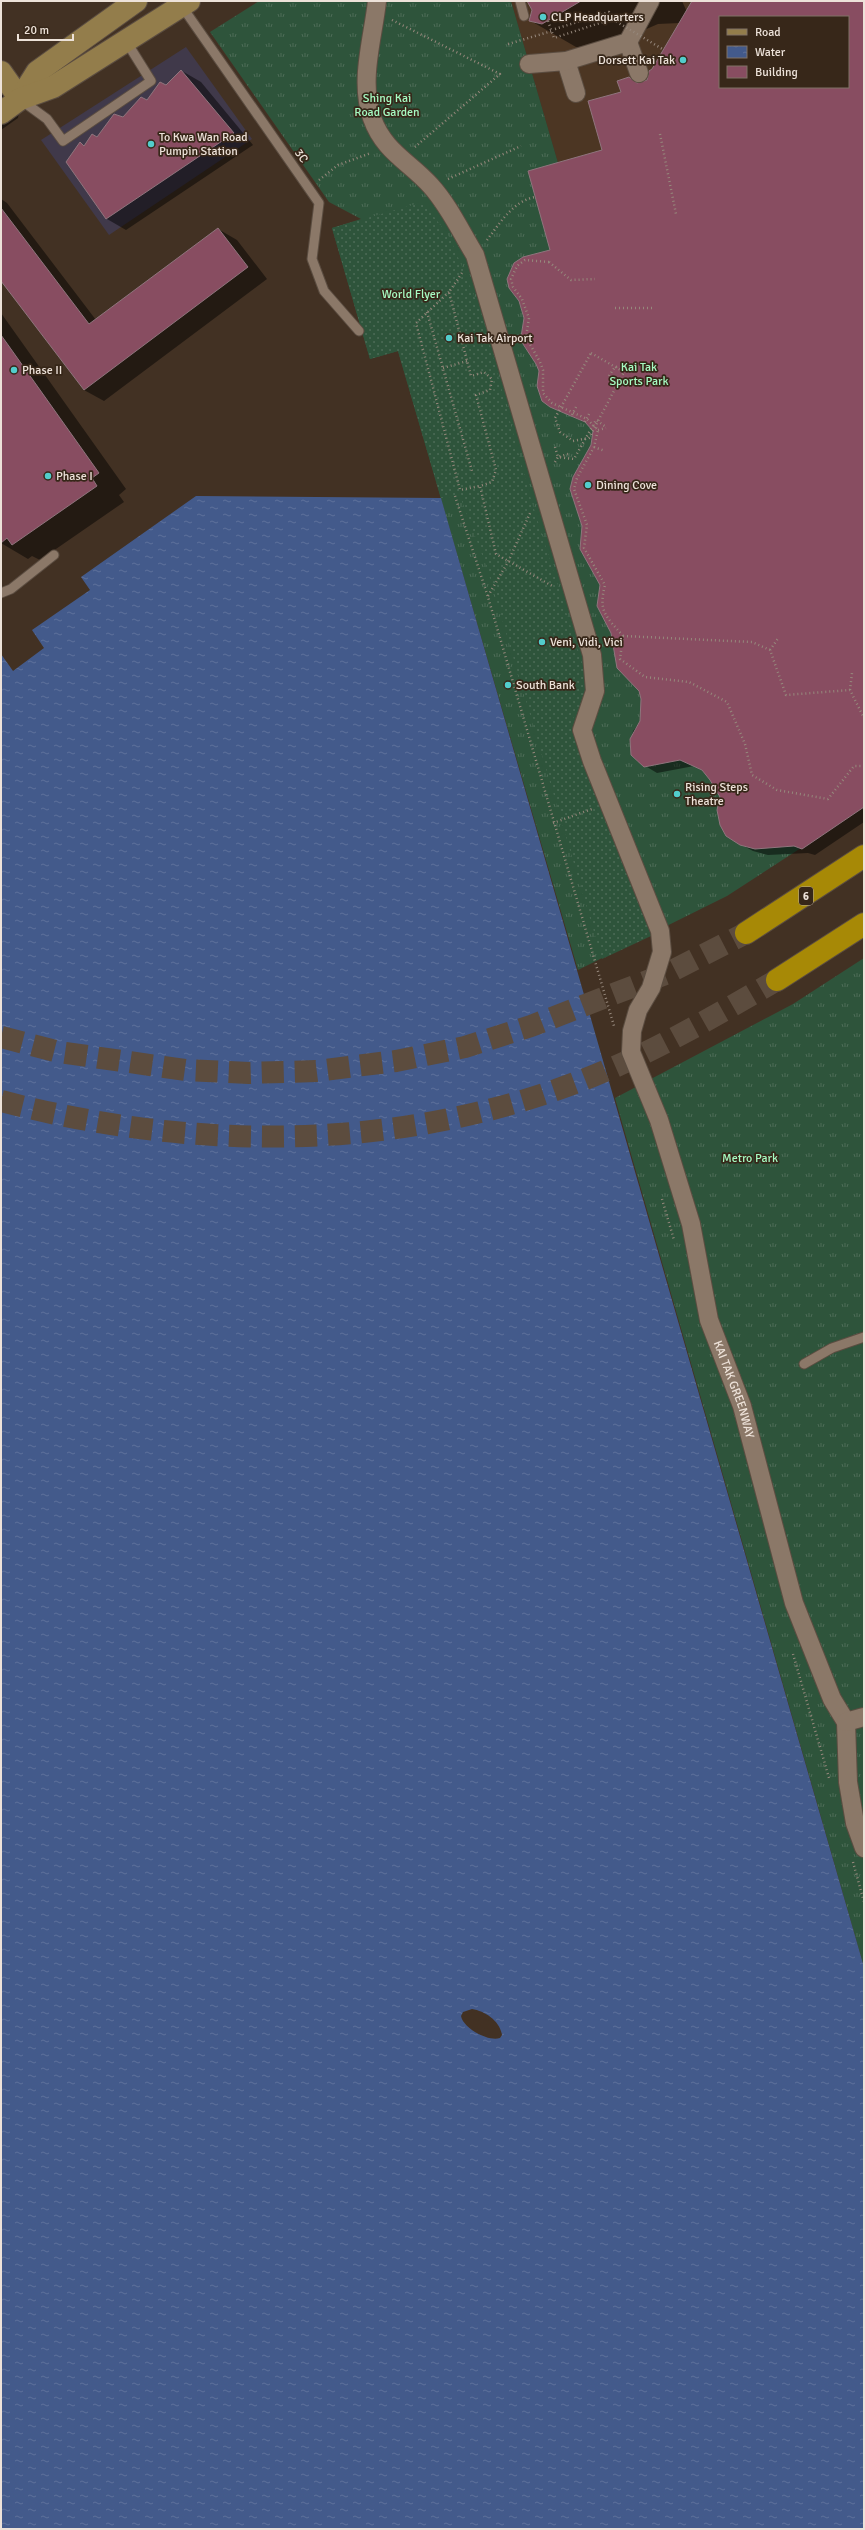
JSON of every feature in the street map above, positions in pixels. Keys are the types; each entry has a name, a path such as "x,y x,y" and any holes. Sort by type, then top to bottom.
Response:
{"highway":[{"name":"6","path":"746,933 864,856"},
{"path":"777,980 864,924"}],"main road":[{"path":"20,99 37,72 136,1"},
{"path":"1,113 20,99 53,87 185,3"},
{"path":"1,72 20,99"}],"street":[{"path":"529,64 566,61 628,42 650,1"},
{"name":"KAI TAK GREENWAY","path":"376,6 369,51 369,99 372,118 394,153 432,187 475,255 592,655 595,691 582,730 592,761 660,931 662,952 651,988 638,1010 632,1031 630,1052 659,1120 691,1224 708,1320 742,1406 794,1603 832,1699 846,1722 848,1782 855,1823 864,1848"},
{"path":"628,42 639,73"},
{"path":"566,61 576,93"},
{"path":"846,1722 864,1717"}],"lane":[{"path":"520,1 524,16"},
{"name":"3C","path":"185,3 319,203 312,259 324,291 359,331"},
{"path":"20,99 47,119 63,141 151,82 126,41"},
{"path":"1,593 11,589 54,555"},
{"path":"804,1364 832,1348 864,1337"}],"path":[{"path":"316,183 338,165 394,153 500,74 376,6"},
{"path":"555,29 609,12 612,19 664,50"},
{"path":"548,21 554,38 612,19"},
{"path":"508,44 552,31"},
{"path":"660,134 676,214"},
{"path":"432,187 521,146"},
{"path":"449,292 471,376 484,372 492,379 490,390 476,395 496,470 492,482 460,490 416,322 449,292 475,255 512,209 524,199 535,196"},
{"path":"595,279 571,280 549,262 524,260 517,266 511,279 513,287 522,299 529,318 526,337 543,370 543,393 552,404 574,411 587,418 598,430"},
{"path":"615,308 653,308"},
{"path":"427,312 472,470"},
{"path":"615,366 624,372 589,438 573,441 567,438 556,426 555,418 591,353 615,366 637,365"},
{"path":"443,368 467,361"},
{"path":"610,376 615,366"},
{"path":"572,415 576,406"},
{"path":"585,422 589,414"},
{"path":"558,457 574,459 596,420 606,427 598,430"},
{"path":"598,430 594,447 577,478 574,489 586,525 584,548 605,585 601,606 603,612 623,636 620,659 644,677 689,682 727,702 745,744 752,775 778,790 828,799 854,766 864,766"},
{"path":"555,447 558,457"},
{"path":"594,447 605,451"},
{"path":"488,597 508,562 542,485 558,457 568,454"},
{"path":"480,486 496,554 575,599"},
{"path":"455,496 488,597 553,823 595,962"},
{"path":"623,636 752,642 770,650 786,695 850,690"},
{"path":"770,650 779,637"},
{"path":"852,673 850,690 864,718"},
{"path":"553,823 609,803"}],"shaded area":[{"path":"511,1 743,1 721,16 719,16 719,19 667,132 558,163"},
{"name":"To Kwa Wan Road Pumpin Station","path":"186,47 252,139 109,235 41,140"}],"green space":[{"name":"Kai Tak Sports Park","path":"259,1 511,1 558,163 667,132 719,88 849,88 849,16 864,1 864,807 727,896 578,970 398,351 370,359 332,228 361,219 329,202 210,32"},
{"name":"World Flyer","path":"423,202 450,238 482,315 529,493 589,685 571,723 651,936 602,959 487,568 460,496 441,498 398,351 370,359 332,228"},
{"name":"Metro Park","path":"864,958 864,1967 615,1098 793,1004"}],"water":[{"path":"196,496 441,498 864,1967 864,2529 1,2529 1,654 13,671 44,648 32,630 90,590 81,577","holes":["472,2009 487,2014 495,2021 501,2030 502,2035 500,2038 495,2039 483,2036 466,2025 461,2016 463,2012"]}],"building":[{"name":"CLP Headquarters","path":"527,1 581,1 542,24 529,21 532,10"},
{"name":"Kai Tak Sports Park","path":"692,1 864,1 864,807 802,849 794,846 755,849 740,845 726,836 720,825 717,810 720,797 702,770 680,760 644,767 631,755 630,739 640,721 641,699 639,691 617,668 611,633 597,606 600,585 580,549 582,526 570,489 573,477 591,445 593,431 585,422 550,407 542,401 537,386 539,371 523,344 521,337 524,318 519,301 509,288 507,279 514,263 523,257 550,250 528,171 602,150 588,101 621,92 617,81 629,77 637,83 647,80 649,71 652,69"},
{"name":"To Kwa Wan Road Pumpin Station","path":"181,70 234,133 106,219 66,162 80,142 84,146 92,134 97,137 114,114 123,117 141,97 147,100 160,82 166,85"},
{"path":"1,208 89,324 218,228 248,267 84,390 1,281"},
{"name":"Phase I","path":"1,335 99,473 92,478 97,486 12,545 7,538 1,543"}],"tunnel":[{"path":"1,1037 59,1052 185,1070 249,1073 316,1071 396,1061 465,1047 531,1026 668,973 746,933"},
{"path":"1,1101 75,1118 149,1129 224,1136 300,1136 374,1131 449,1119 522,1101 593,1076 641,1055 777,980"}],"place":[{"name":"CLP Headquarters","path":"543,17"},
{"name":"Dorsett Kai Tak","path":"683,60"},
{"name":"To Kwa Wan Road Pumpin Station","path":"151,144"},
{"name":"Kai Tak Airport","path":"449,338"},
{"name":"Phase II","path":"14,370"},
{"name":"Phase I","path":"48,476"},
{"name":"Dining Cove","path":"588,485"},
{"name":"Veni, Vidi, Vici","path":"542,642"},
{"name":"South Bank","path":"508,685"},
{"name":"Rising Steps Theatre","path":"677,794"}],"park label":[{"name":"Shing Kai Road Garden","path":"387,105"}]}
